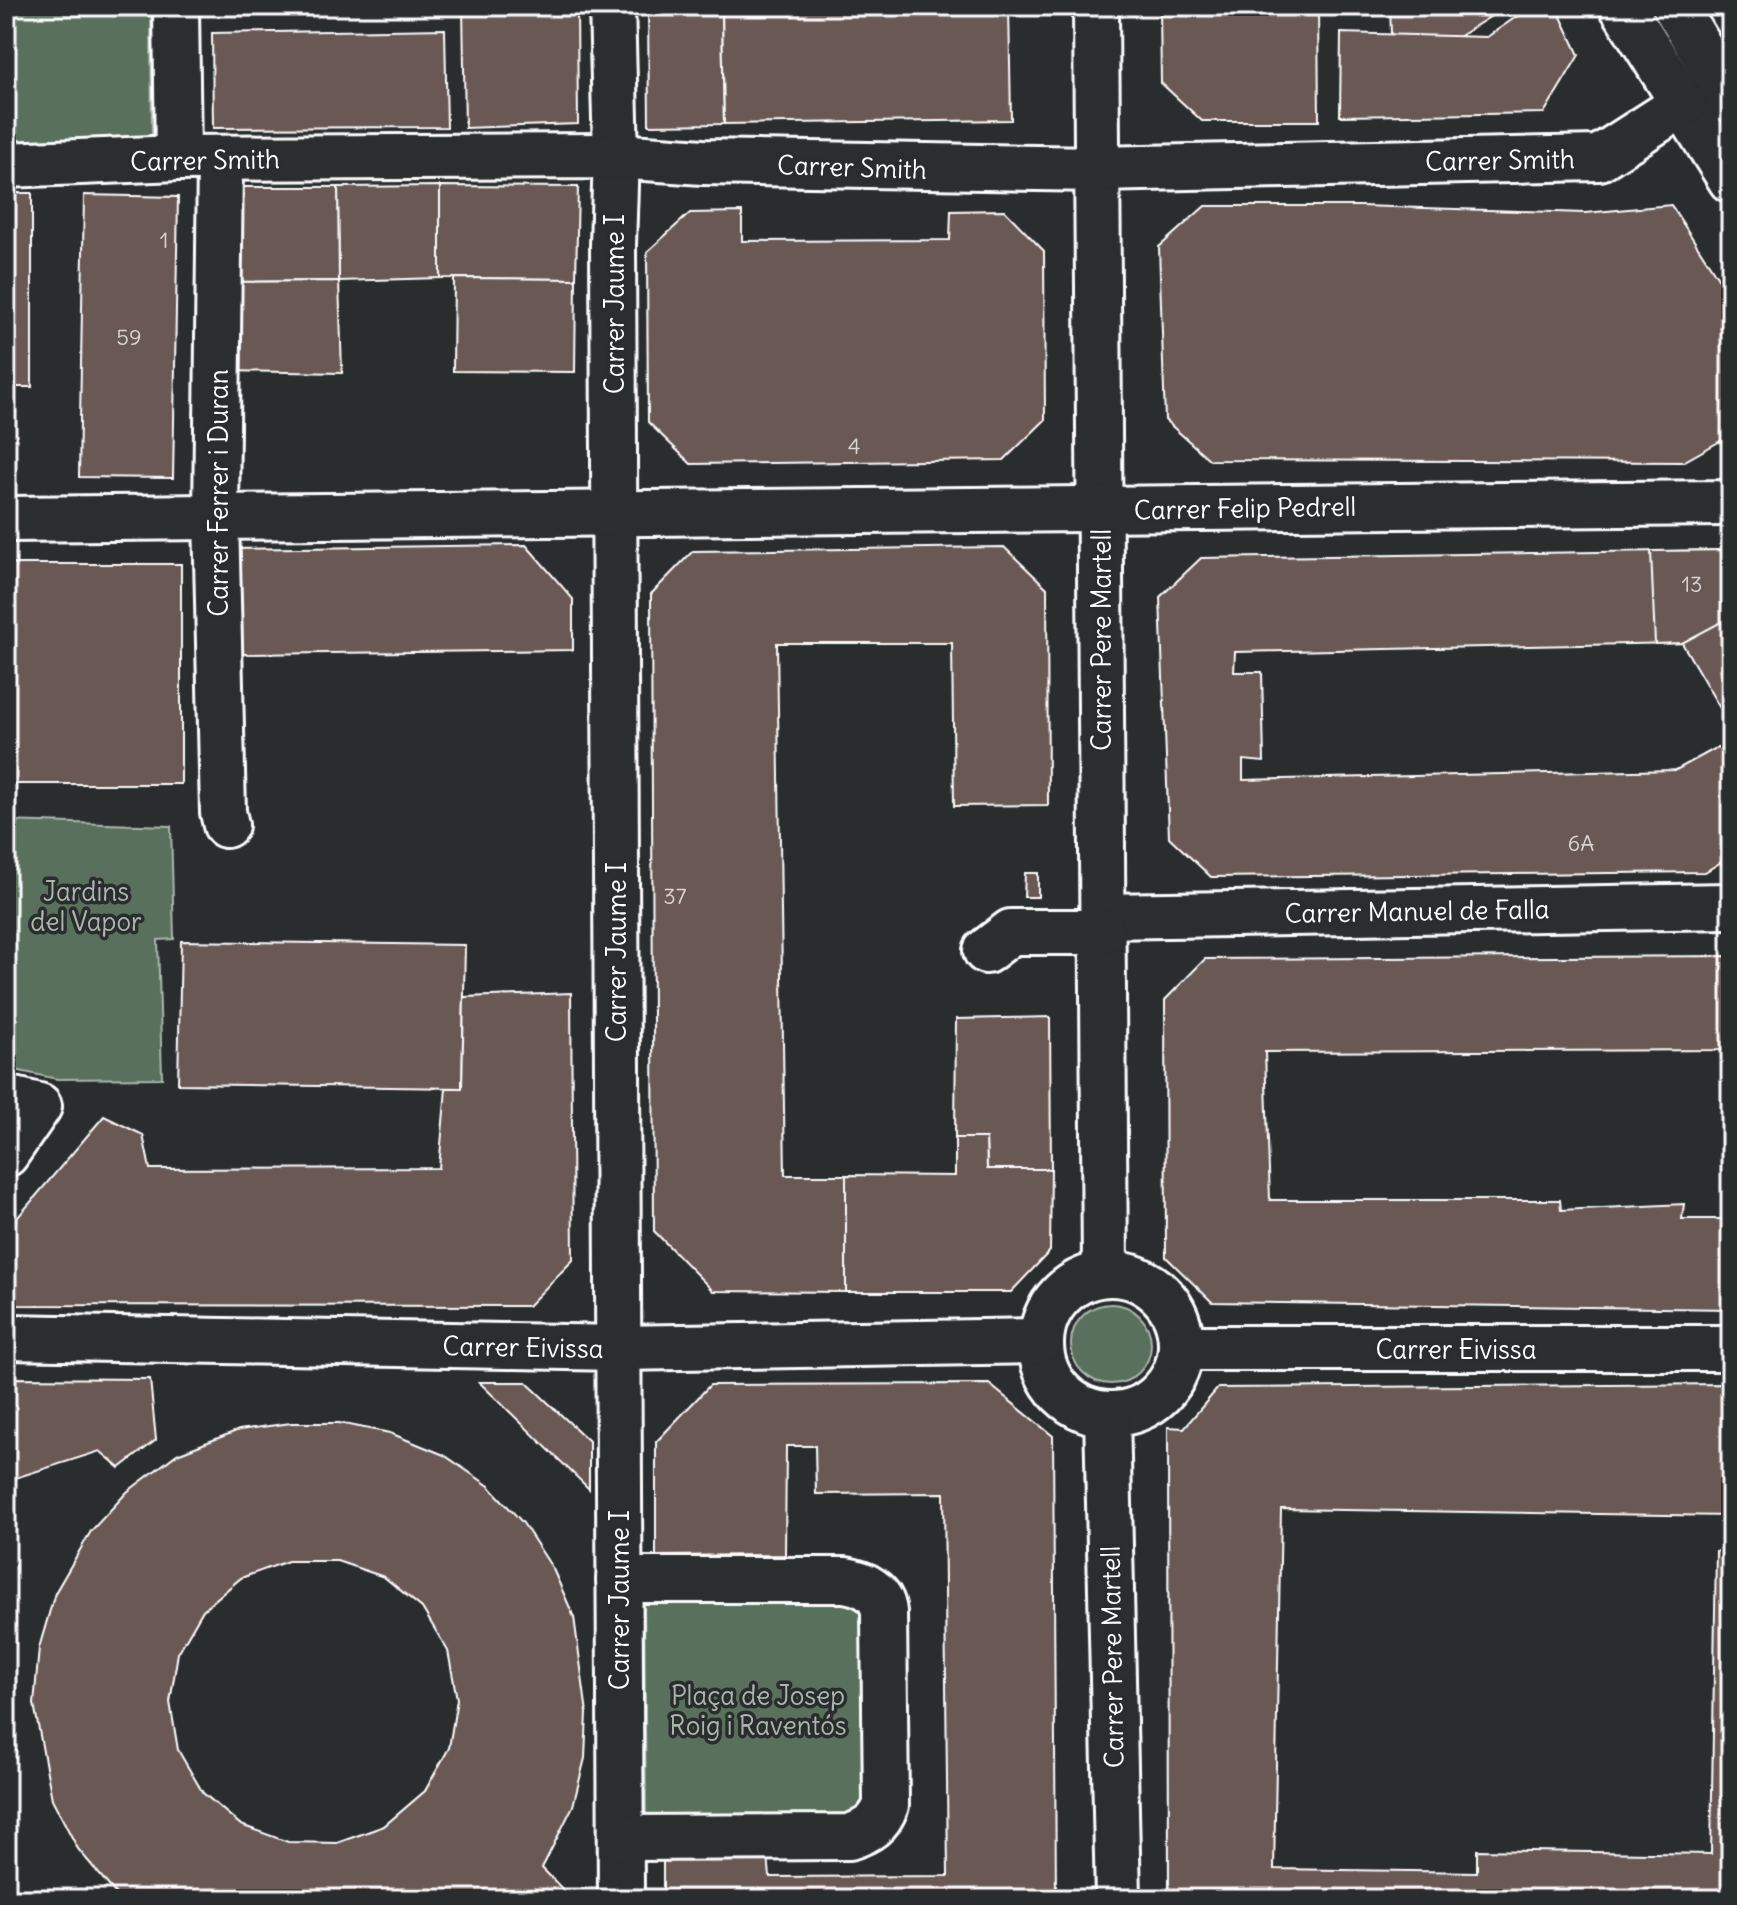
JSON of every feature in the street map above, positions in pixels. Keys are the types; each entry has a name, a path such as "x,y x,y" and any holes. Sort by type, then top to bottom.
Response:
{"street":[{"path":"176,6 178,158"},
{"name":"Carrer Jaume I","path":"612,6 616,156 614,514 621,1899"},
{"name":"Carrer Pere Martell","path":"1096,6 1105,1273"},
{"path":"1622,6 1731,180"},
{"path":"1675,6 1731,100"},
{"name":"Carrer Smith","path":"6,165 178,158 616,156 794,165 1097,169 1599,158 1683,104"},
{"name":"Carrer Ferrer i Duran","path":"220,160 216,517 223,812 226,825"},
{"name":"Carrer Felip Pedrell","path":"6,519 1725,503 1731,500"},
{"name":"Carrer Manuel de Falla","path":"1102,935 1731,906"},
{"path":"6,1098 39,1106 6,1154"},
{"path":"1105,1273 1138,1278 1160,1293 1175,1314 1182,1348 1178,1366 1158,1397 1143,1407 1107,1414 1089,1411 1058,1391 1047,1376 1040,1341 1053,1302 1085,1278 1105,1273"},
{"name":"Carrer Eivissa","path":"6,1337 618,1348 1040,1341"},
{"name":"Carrer Eivissa","path":"1182,1348 1731,1348"},
{"name":"Carrer Pere Martell","path":"1107,1414 1118,1899"},
{"path":"619,1580 845,1580 874,1592 883,1604 886,1805 882,1816 868,1831 849,1837 621,1838"}],"green space":[{"path":"6,6 151,6 152,144 6,145"},
{"name":"Jardins del Vapor","path":"6,821 171,826 174,939 158,940 162,1078 57,1079 6,1068"},
{"path":"1111,1304 1126,1307 1139,1316 1148,1329 1151,1344 1148,1359 1139,1372 1126,1381 1111,1384 1096,1381 1083,1372 1074,1359 1071,1344 1074,1329 1083,1316 1096,1307"},
{"name":"Plaça de Josep Roig i Raventós","path":"644,1595 864,1598 870,1816 646,1827"}],"building":[{"path":"463,6 577,6 578,124 465,128"},
{"path":"648,6 722,6 724,124 649,125"},
{"path":"722,6 1009,6 1011,120 724,124"},
{"path":"1160,6 1318,6 1319,121 1202,121 1161,83"},
{"path":"1390,6 1507,6 1458,37 1391,35"},
{"path":"1532,6 1556,6 1579,55 1544,113 1340,116 1341,33 1487,37"},
{"path":"445,29 447,127 213,128 212,33"},
{"path":"440,186 578,187 576,279 440,278"},
{"path":"440,186 440,278 339,281 338,187"},
{"path":"228,187 338,187 339,281 227,282"},
{"path":"6,193 32,193 32,387 6,387"},
{"path":"84,195 178,197 173,478 79,477"},
{"path":"1671,205 1731,298 1731,435 1683,462 1210,460 1165,420 1159,247 1205,206 1360,206 1585,213"},
{"path":"1004,210 1044,251 1045,420 1004,460 691,464 648,422 647,252 690,213 742,212 742,241 950,240 951,211"},
{"path":"454,278 576,279 575,372 453,371"},
{"path":"339,281 342,373 228,371 227,282"},
{"path":"526,545 573,599 573,650 235,654 234,549"},
{"path":"1004,547 1047,588 1048,805 954,806 952,643 777,643 785,1175 846,1175 846,1292 713,1291 654,1231 651,594 693,551"},
{"path":"1731,550 1731,727 1682,643 1235,652 1234,672 1262,672 1264,762 1243,760 1243,780 1676,770 1731,740 1731,856 1705,872 1211,877 1169,837 1160,597 1201,558"},
{"path":"1731,550 1731,617 1682,643 1655,644 1651,551"},
{"path":"6,564 181,564 181,784 6,784"},
{"path":"1025,873 1038,873 1038,897 1024,897"},
{"path":"181,941 465,945 462,1088 178,1084"},
{"path":"1731,956 1731,1050 1265,1052 1270,1200 1560,1200 1561,1210 1684,1204 1682,1219 1731,1219 1731,1309 1212,1302 1166,1257 1165,1000 1205,959"},
{"path":"571,993 573,1260 528,1306 6,1305 6,1231 104,1116 143,1135 150,1169 439,1168 446,1088 462,1088 464,997"},
{"path":"1050,1017 1051,1169 987,1169 986,1138 955,1138 956,1019"},
{"path":"955,1138 986,1138 987,1169 1051,1169 1050,1251 1011,1292 846,1292 846,1175 955,1176"},
{"path":"6,1378 150,1379 156,1440 120,1468 100,1451 6,1481"},
{"path":"479,1382 526,1382 589,1441 589,1489"},
{"path":"989,1384 1053,1436 1056,1899 663,1899 663,1854 768,1855 770,1877 948,1876 944,1493 816,1494 815,1446 786,1446 785,1555 656,1556 656,1442 710,1385"},
{"path":"1731,1384 1731,1516 1281,1509 1274,1869 1477,1872 1477,1850 1711,1854 1716,1551 1731,1552 1731,1899 1169,1899 1168,1427 1184,1428 1218,1388"},
{"path":"291,1423 339,1423 390,1433 444,1455 489,1486 523,1523 553,1569 574,1617 587,1713 585,1758 573,1806 542,1868 572,1899 120,1899 78,1849 52,1799 34,1704 39,1648 55,1593 91,1531 127,1492 177,1454 239,1430","holes":["288,1561 337,1561 384,1577 422,1608 448,1651 457,1699 449,1748 425,1791 384,1826 337,1843 288,1842 241,1825 203,1793 178,1750 170,1702 178,1653 203,1610 241,1578"]}]}
